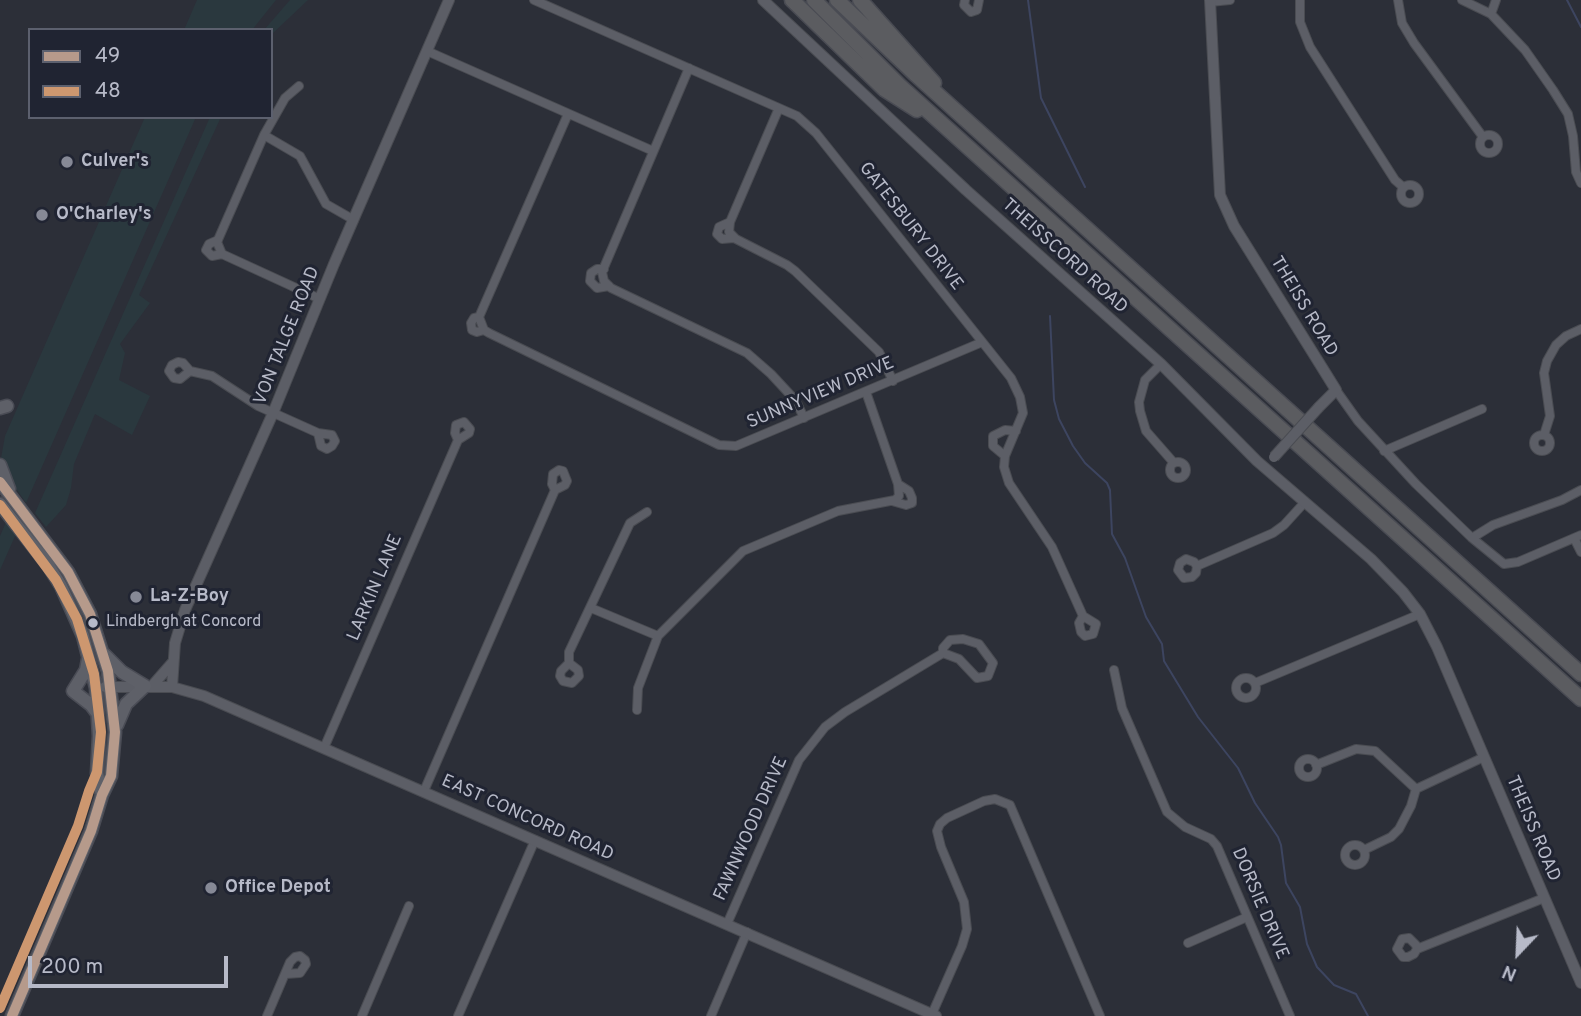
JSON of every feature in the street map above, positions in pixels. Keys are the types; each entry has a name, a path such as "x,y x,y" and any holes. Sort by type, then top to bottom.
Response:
{"highway":[{"path":"792,0 884,89 953,134"},
{"path":"814,0 873,60 953,134 1581,699"},
{"path":"837,0 951,107 1581,674"},
{"path":"860,0 926,72 951,107"}],"main road":[{"path":"0,465 13,499"},
{"path":"0,482 44,538 80,593 104,654 111,687 115,732 111,776 79,861 12,1016"},
{"path":"4,508 61,586 89,655 99,715 97,774 102,795"},
{"path":"104,654 122,672 148,686 126,703 115,732"},
{"path":"89,655 86,670 73,691 99,715"}],"street":[{"name":"VON TALGE ROAD","path":"172,687 176,635 185,610 273,413 449,0"},
{"name":"GATESBURY DRIVE","path":"534,0 797,116 816,133 980,343 1011,378 1020,397 1023,413 1005,456"},
{"name":"THEISSCORD ROAD","path":"763,0 966,190 1161,363 1265,467"},
{"path":"965,0 964,5 971,12 977,10 979,0"},
{"path":"1210,1 1230,0"},
{"path":"1300,0 1300,22 1310,47 1395,180 1403,187"},
{"path":"1398,0 1402,23 1414,43 1483,137"},
{"path":"1462,0 1492,14 1525,50 1568,114 1576,172 1581,183"},
{"path":"1492,14 1496,0"},
{"name":"THEISS ROAD","path":"1210,1 1218,177 1222,202 1335,390 1384,450 1472,538 1499,561 1507,565 1577,537"},
{"path":"427,51 653,151"},
{"path":"689,68 604,269 604,281 608,286 747,353 796,401 804,418"},
{"path":"299,86 285,98 264,135 218,240 218,248 222,254 320,299"},
{"path":"779,108 730,222 729,232 734,238 795,271 879,352 893,381"},
{"name":"SUNNYVIEW DRIVE","path":"568,114 479,317 484,330 719,445 736,446 980,343"},
{"path":"264,135 300,156 326,204 354,220"},
{"path":"604,269 597,269 592,273 590,281 597,288 608,286"},
{"path":"1544,435 1550,416 1544,373 1547,361 1556,345 1566,336 1581,330"},
{"path":"1161,363 1145,380 1139,402 1140,411 1146,430 1174,463"},
{"path":"190,371 212,376 249,401 318,433"},
{"path":"1265,467 1335,390"},
{"path":"637,710 638,688 658,636 743,551 838,511 892,501 899,496 898,484 866,392"},
{"path":"1384,450 1482,409"},
{"path":"1016,431 1004,430 993,436 993,446 1005,456 1004,467 1009,483 1052,547 1083,616"},
{"name":"LARKIN LANE","path":"324,748 457,440"},
{"name":"THEISS ROAD","path":"1265,467 1385,572 1419,614 1437,647 1581,983"},
{"path":"892,501 906,505 912,503 909,491 898,484"},
{"path":"424,791 555,490"},
{"path":"1472,538 1493,525 1562,500 1581,490"},
{"path":"1197,566 1273,533 1304,503"},
{"path":"569,663 569,652 630,523 647,512"},
{"path":"1577,537 1581,552"},
{"path":"591,608 658,636"},
{"path":"1255,683 1419,614"},
{"name":"FAWNWOOD DRIVE","path":"962,639 979,644 993,663 988,676 976,678 959,659 943,653 943,648 950,640 962,639"},
{"name":"FAWNWOOD DRIVE","path":"727,924 799,760 811,743 825,727 845,712 943,653"},
{"path":"148,686 174,661"},
{"name":"DORSIE DRIVE","path":"1114,670 1122,708 1167,812 1185,827 1211,839 1217,846 1290,1016"},
{"name":"EAST CONCORD ROAD","path":"96,688 172,687 204,696 934,1015"},
{"path":"1316,765 1356,749 1375,751 1416,789"},
{"path":"1364,850 1391,837 1399,829 1416,789 1484,757"},
{"path":"934,1015 967,929 964,902 938,839 940,824 947,818 985,801 996,799 1010,805 1100,1016"},
{"path":"458,1016 534,840"},
{"path":"1417,949 1544,898"},
{"path":"362,1016 409,906"},
{"path":"1188,943 1247,917"},
{"path":"711,1016 747,932"},
{"path":"267,1016 286,974"}],"shaded area":[{"path":"197,0 276,0 254,28 185,28"},
{"path":"290,0 308,0 273,33 273,28 266,28"},
{"path":"144,119 195,119 26,503 6,474 1,458 5,436"},
{"path":"209,119 220,119 139,295 150,303 120,344 125,353 119,380 150,396 132,435 95,414 74,464 66,505 46,527 35,513"},
{"path":"7,520 16,534 0,570 0,536"}],"waterway":[{"path":"1028,0 1041,98 1085,187"},
{"path":"1567,0 1581,27"},
{"path":"1050,316 1054,400 1059,419 1085,463 1107,483 1110,490 1112,534 1125,558 1146,617 1162,644 1164,661 1198,717 1238,768 1255,803 1278,837 1286,883 1300,907 1307,944 1317,967 1334,985 1356,994 1368,1016"}],"transit line":[{"name":"49","path":"0,482 68,572 90,614 108,671 115,732 111,776 91,831 12,1016"},
{"name":"48","path":"0,505 56,580 77,619 94,674 101,732 97,772 78,826 0,1008"}],"place":[{"name":"Culver's","path":"67,162"},
{"name":"O'Charley's","path":"42,215"},
{"name":"La-Z-Boy","path":"136,597"},
{"name":"Lindbergh at Concord","path":"93,623"},
{"name":"Office Depot","path":"211,888"}]}
